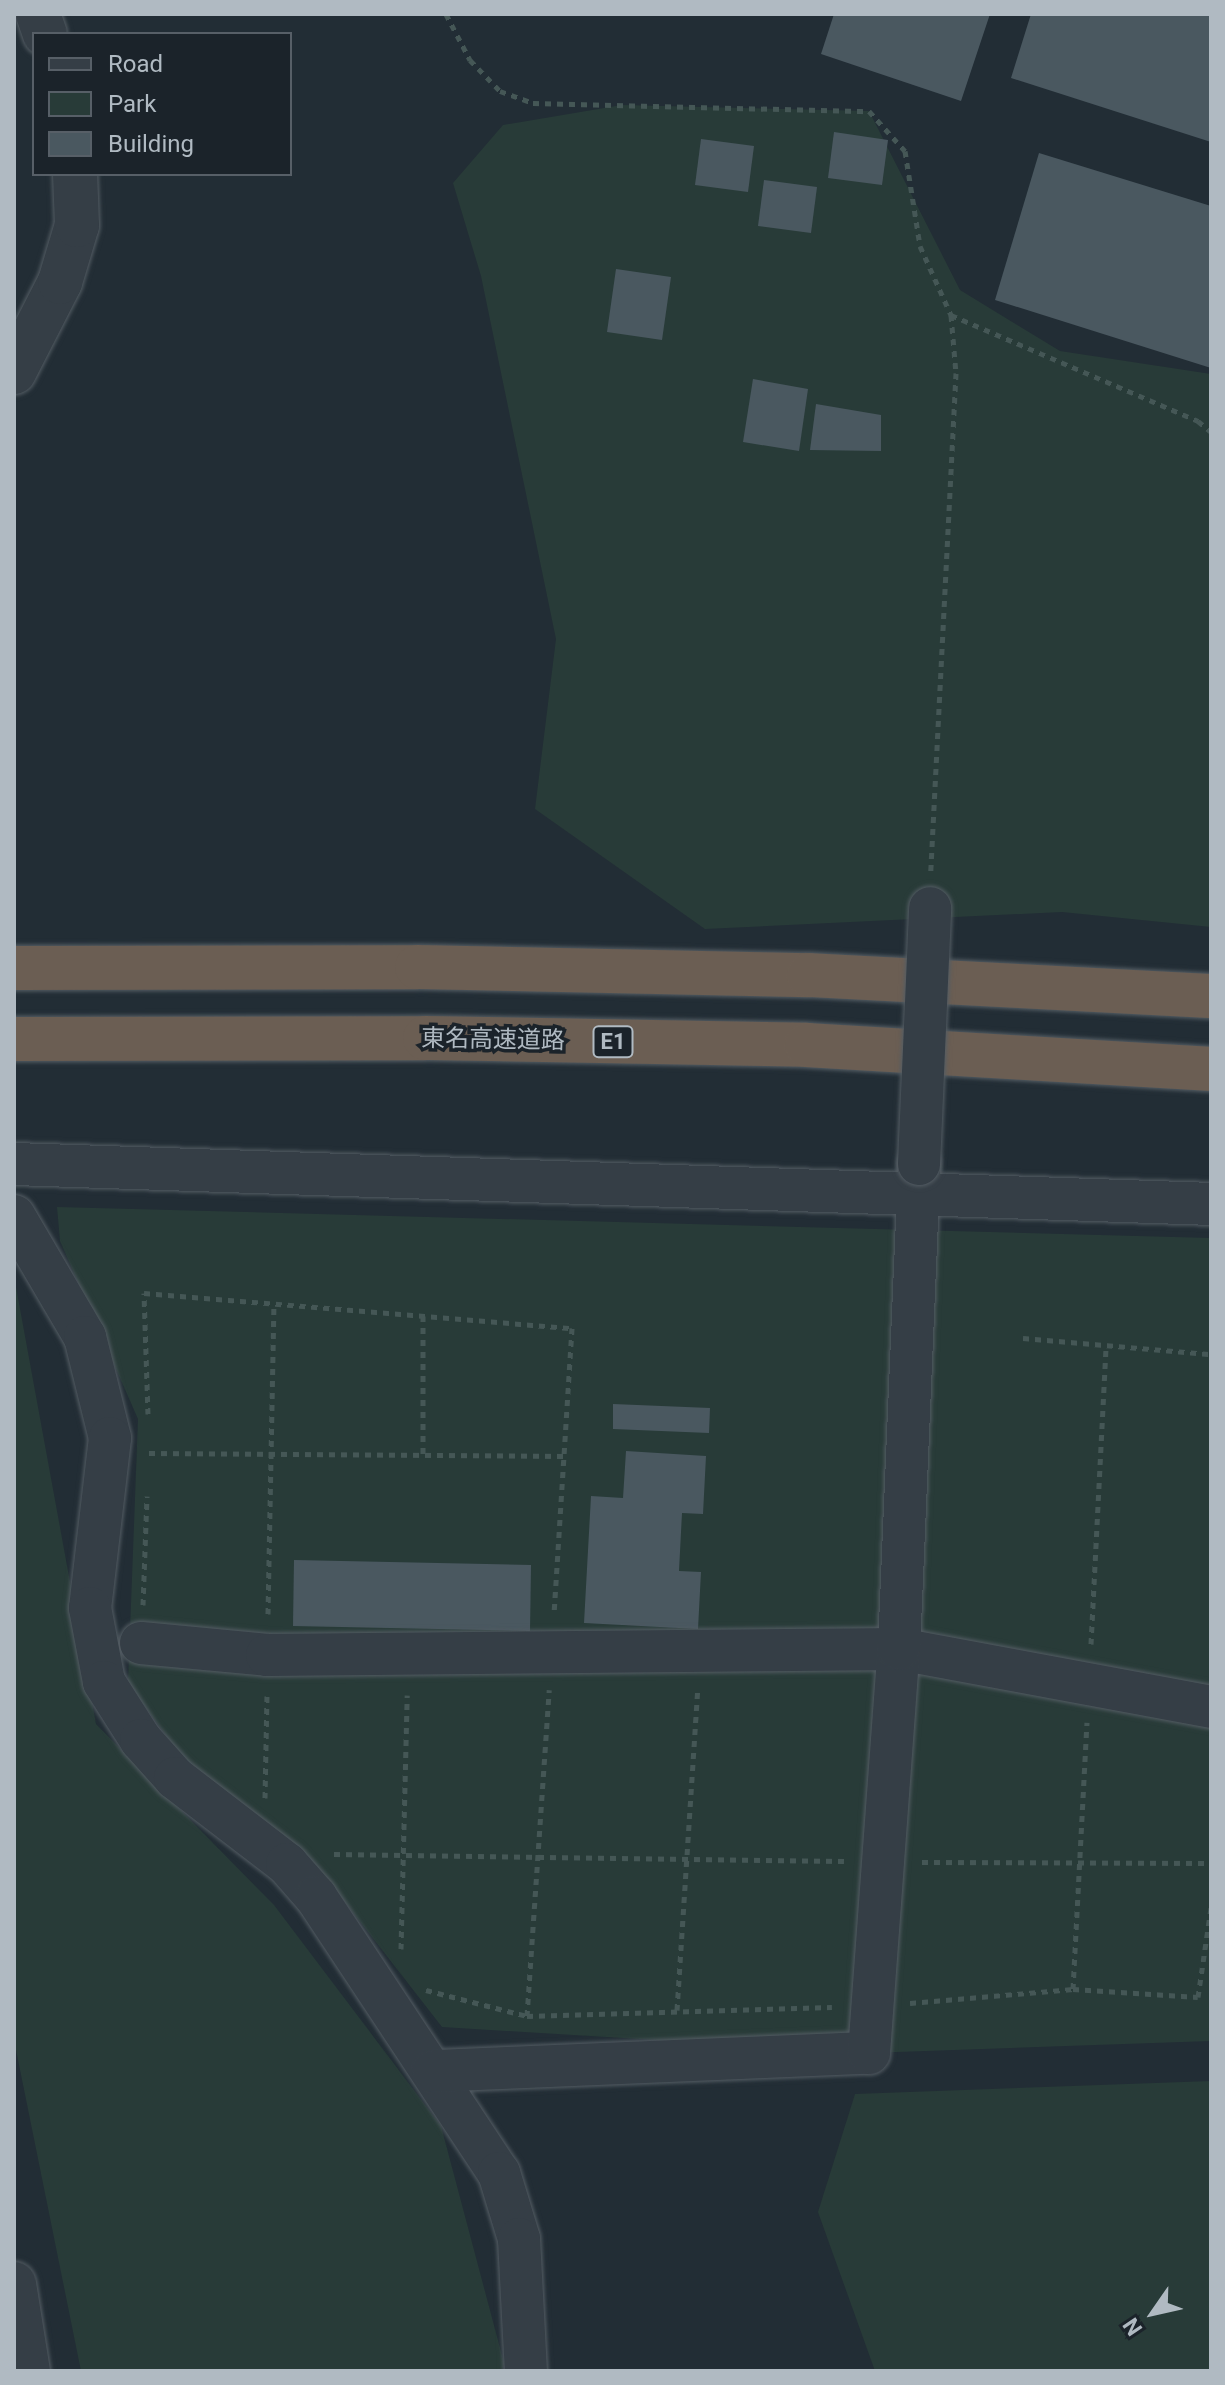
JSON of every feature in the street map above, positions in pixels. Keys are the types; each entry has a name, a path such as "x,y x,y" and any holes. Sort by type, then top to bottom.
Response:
{"highway":[{"path":"14,968 793,974 1211,996"},
{"name":"東名高速道路","path":"14,1039 425,1038 807,1045 1211,1069"}],"street":[{"path":"14,372 60,282 77,225 75,176"},
{"path":"433,2071 869,2053 899,1649 930,908"},
{"path":"14,1164 918,1178 1211,1204"},
{"path":"14,1216 85,1337 110,1438 90,1608 104,1682 141,1740 175,1778 287,1864 316,1897 499,2173 519,2239 526,2371"},
{"path":"141,1643 267,1655 899,1649 1211,1707"},
{"path":"14,2284 28,2371"}],"path":[{"path":"446,14 480,70 500,91 533,103 869,111 905,151 920,246 951,315 956,373 930,908"},
{"path":"951,315 1198,421 1211,432"},
{"path":"265,1803 274,1303"},
{"path":"423,1316 423,1457"},
{"path":"1023,1338 1211,1354"},
{"path":"149,1453 271,1457 564,1456"},
{"path":"677,2010 700,1651"},
{"path":"401,1954 408,1653"},
{"path":"325,1854 687,1861 1204,1863"}],"green space":[{"path":"622,105 869,111 960,290 1060,351 1211,374 1211,927 1062,912 705,929 535,809 556,639 481,276 453,183 503,125"},
{"path":"57,1207 1211,1238 1211,2041 869,2053 442,2027 330,1883 194,1774 128,1683 138,1419 60,1241"},
{"path":"14,1276 96,1724 274,1905 441,2126 504,2363 502,2371 81,2371 14,2040"},
{"path":"1211,2081 1211,2371 875,2371 818,2212 855,2094"}],"building":[{"path":"834,14 990,14 961,101 821,54"},
{"path":"1031,14 1211,15 1211,142 1011,78"},
{"path":"834,132 888,140 882,185 828,178"},
{"path":"701,139 754,146 748,192 695,185"},
{"path":"1039,153 1211,206 1211,368 995,300"},
{"path":"764,180 817,187 811,233 758,226"},
{"path":"616,269 671,277 662,340 607,332"},
{"path":"753,379 808,389 799,451 743,442"},
{"path":"816,404 881,415 881,451 810,450"},
{"path":"613,1404 710,1408 709,1433 613,1429"},
{"path":"626,1451 706,1456 703,1514 682,1513 679,1571 701,1572 698,1629 584,1623 591,1496 623,1498"},
{"path":"294,1560 531,1565 530,1631 293,1626"}]}
